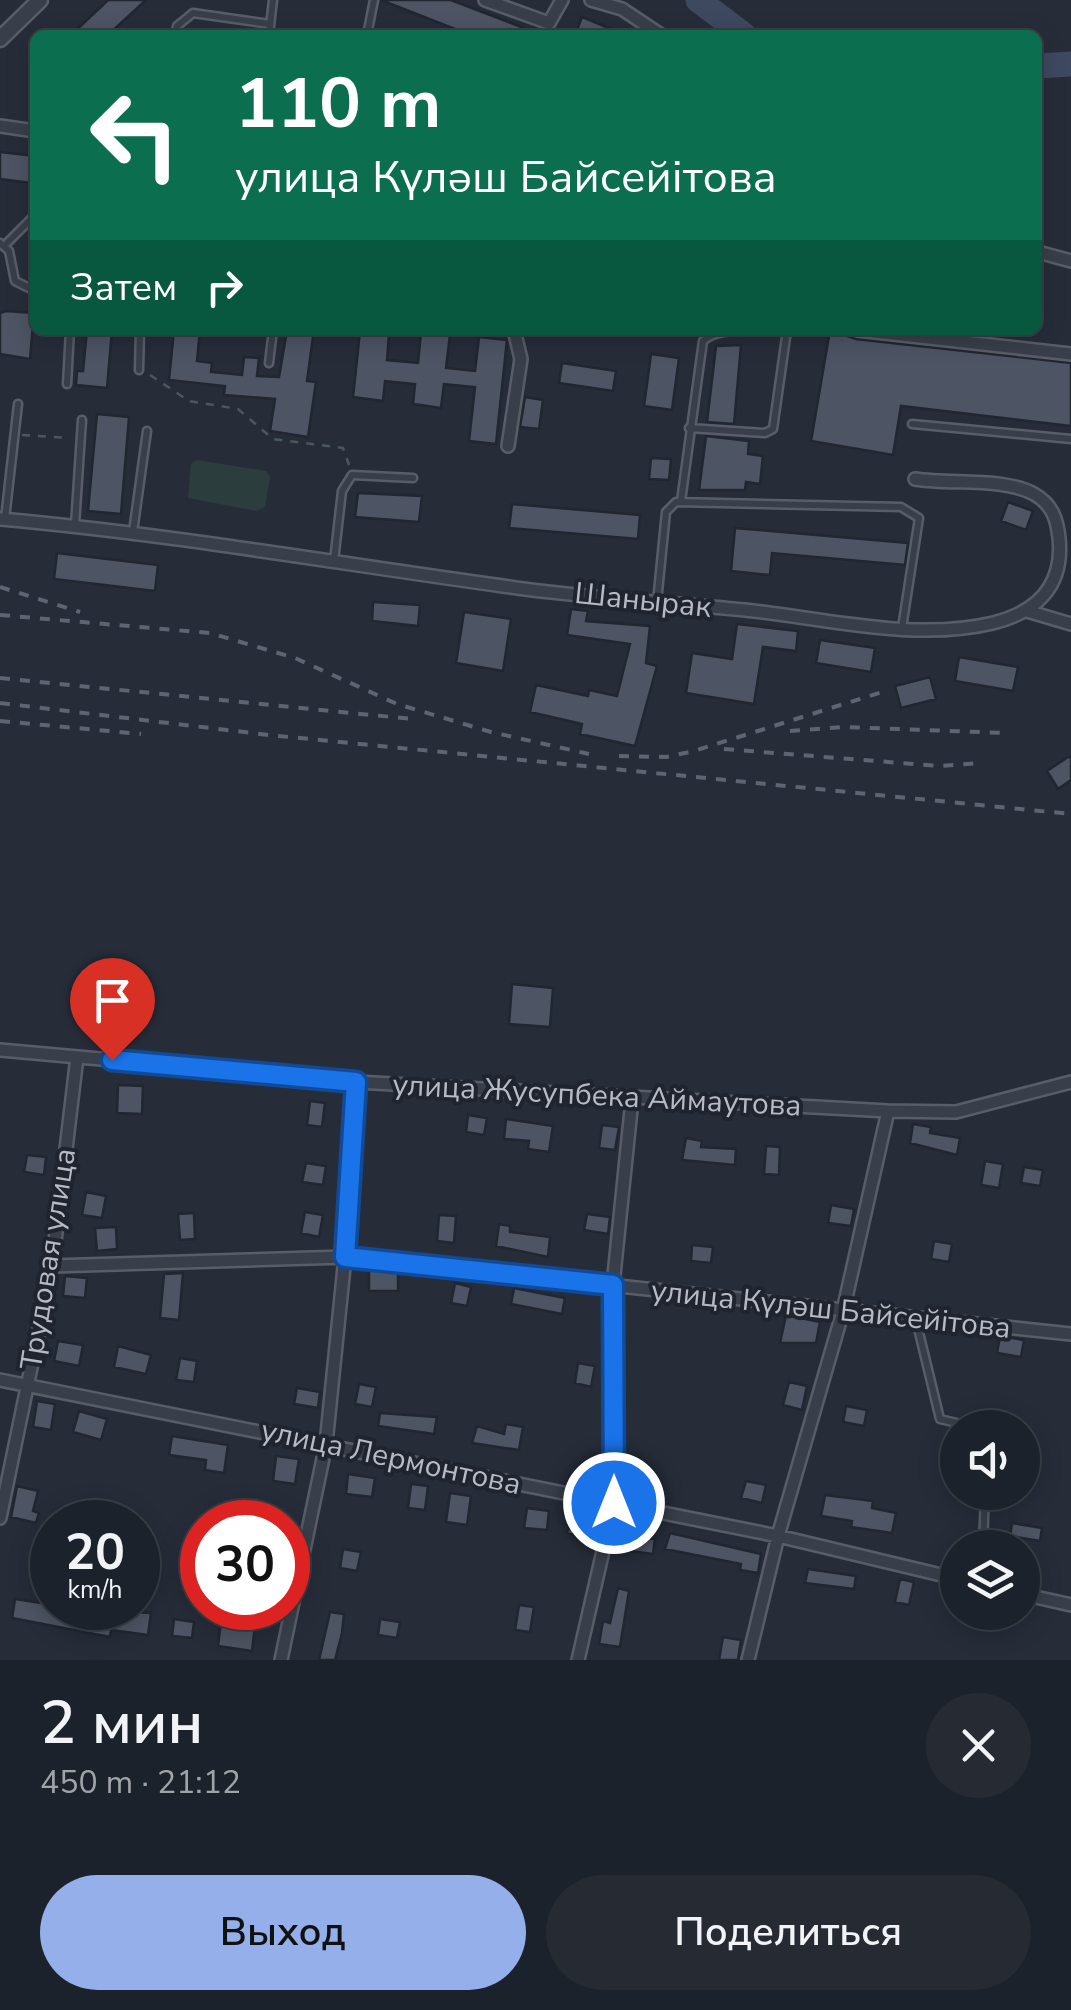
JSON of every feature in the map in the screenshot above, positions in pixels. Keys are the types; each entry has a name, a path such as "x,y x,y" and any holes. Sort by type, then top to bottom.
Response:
{"street":[{"path":"0,39 40,0"},
{"path":"485,0 549,29 562,0"},
{"path":"591,0 622,9 654,30"},
{"path":"0,126 30,130"},
{"path":"1042,253 1071,261"},
{"path":"508,446 521,358 515,335"},
{"path":"902,335 1071,354"},
{"path":"915,479 1005,485 1030,492 1048,505 1058,524 1057,573 1048,594 1026,611"},
{"name":"Шанырак","path":"2,520 133,532 508,587 902,628 970,627 1026,611"},
{"path":"1026,611 1071,624"},
{"name":"улица Жусупбека Аймаутова","path":"0,1050 356,1082 632,1100 888,1110 956,1112 1071,1082"},
{"name":"Трудовая улица","path":"0,1518 52,1266 77,1057"},
{"path":"281,1660 326,1444 345,1257 356,1082"},
{"path":"578,1660 614,1503 613,1285 632,1100"},
{"path":"748,1660 778,1536 843,1310 888,1110"},
{"name":"улица Күләш Байсейітова","path":"52,1266 345,1257 1071,1334"},
{"name":"улица Лермонтова","path":"0,1380 778,1536 940,1575"},
{"path":"1040,1598 1071,1606"}],"lane":[{"path":"269,30 272,0"},
{"path":"368,30 374,0"},
{"path":"176,30 193,14 270,24"},
{"path":"30,219 2,244 15,280 30,288"},
{"path":"67,384 70,335"},
{"path":"140,335 140,370"},
{"path":"269,363 272,335"},
{"path":"681,502 703,342 714,335"},
{"path":"690,428 765,433 773,429 783,335"},
{"path":"2,520 18,404"},
{"path":"75,526 82,420"},
{"path":"912,424 1071,439"},
{"path":"133,532 148,431"},
{"path":"334,562 342,491 352,475 414,478"},
{"path":"657,602 666,512 681,502 909,508 919,518 902,628"},
{"path":"916,1318 940,1419"}],"path":[{"path":"140,370 189,401 238,410 273,439 343,448 352,475"},
{"path":"15,434 81,439"}],"shaded area":[{"path":"197,460 266,471 270,477 265,507 256,511 188,498 191,464"}],"building":[{"path":"108,0 146,0 113,30 76,30"},
{"path":"381,0 451,0 529,30 457,30"},
{"path":"582,17 614,30 577,30"},
{"path":"0,152 30,155 30,183 0,179"},
{"path":"0,313 30,313 30,359 0,354"},
{"path":"87,335 112,335 107,388 76,385 77,371 83,371"},
{"path":"174,335 200,335 197,361 212,363 211,372 242,375 244,357 259,358 257,376 279,377 286,335 313,335 307,381 316,382 308,437 270,431 275,399 224,395 225,386 169,380"},
{"path":"360,335 389,335 387,360 418,363 421,335 450,335 446,368 475,371 479,337 507,340 496,444 469,441 475,387 444,384 441,408 413,404 415,384 385,381 383,401 353,397"},
{"path":"829,335 1071,363 1071,426 901,406 893,455 811,441"},
{"path":"741,345 734,424 707,422 716,346"},
{"path":"651,354 679,358 672,410 644,406"},
{"path":"562,363 616,371 613,391 559,383"},
{"path":"525,397 543,400 539,429 520,427"},
{"path":"97,414 129,417 121,514 88,511"},
{"path":"706,436 749,441 748,454 763,456 760,484 746,482 745,490 699,490"},
{"path":"651,458 671,459 669,480 649,479"},
{"path":"358,493 422,496 419,522 355,517"},
{"path":"1008,502 1033,511 1026,530 1001,521"},
{"path":"512,504 640,515 638,539 509,528"},
{"path":"735,528 908,543 905,565 772,553 770,575 731,571"},
{"path":"57,553 158,565 155,591 54,579"},
{"path":"373,602 420,605 418,626 372,621"},
{"path":"571,609 588,611 586,621 650,626 646,663 657,666 635,746 580,734 582,724 530,712 536,685 588,696 589,690 617,696 630,644 567,635"},
{"path":"464,612 511,619 503,671 456,663"},
{"path":"737,624 798,631 796,651 763,647 754,704 686,693 692,653 732,659"},
{"path":"820,640 875,648 871,672 816,663"},
{"path":"959,657 1018,667 1013,691 955,681"},
{"path":"930,677 936,699 901,708 895,686"},
{"path":"1071,755 1071,780 1058,789 1047,771"},
{"path":"512,984 553,988 550,1027 509,1024"},
{"path":"118,1085 143,1086 142,1114 117,1113"},
{"path":"310,1101 325,1103 322,1127 307,1125"},
{"path":"468,1115 487,1118 484,1135 466,1132"},
{"path":"506,1119 553,1126 549,1152 528,1149 529,1141 504,1139"},
{"path":"913,1124 931,1127 930,1133 960,1138 957,1155 910,1143"},
{"path":"602,1125 619,1127 615,1150 599,1148"},
{"path":"686,1138 702,1141 701,1147 736,1149 735,1165 682,1160"},
{"path":"766,1146 780,1147 779,1175 764,1174"},
{"path":"27,1155 46,1157 44,1175 24,1172"},
{"path":"985,1161 1003,1164 999,1188 981,1185"},
{"path":"306,1163 326,1166 323,1185 302,1182"},
{"path":"1024,1167 1043,1170 1040,1186 1021,1183"},
{"path":"86,1192 106,1196 102,1218 82,1215"},
{"path":"831,1205 854,1209 851,1226 828,1223"},
{"path":"305,1212 323,1215 319,1237 301,1233"},
{"path":"194,1213 195,1239 180,1240 178,1214"},
{"path":"587,1214 610,1217 608,1234 584,1230"},
{"path":"439,1215 456,1216 454,1243 437,1241"},
{"path":"499,1224 510,1226 510,1232 550,1237 548,1257 496,1246"},
{"path":"116,1227 117,1249 97,1251 95,1228"},
{"path":"934,1241 952,1244 949,1262 931,1259"},
{"path":"692,1245 713,1247 711,1263 691,1261"},
{"path":"369,1270 398,1272 398,1291 369,1291"},
{"path":"183,1273 179,1320 160,1318 164,1274"},
{"path":"65,1276 87,1278 85,1298 63,1296"},
{"path":"455,1283 471,1287 467,1306 451,1303"},
{"path":"514,1288 565,1298 562,1314 511,1304"},
{"path":"786,1315 820,1322 816,1343 780,1343"},
{"path":"1000,1336 1024,1340 1021,1357 997,1353"},
{"path":"58,1341 83,1345 79,1366 54,1361"},
{"path":"118,1346 151,1355 146,1374 114,1367"},
{"path":"180,1358 197,1361 194,1382 176,1380"},
{"path":"578,1363 595,1366 591,1387 575,1383"},
{"path":"789,1382 807,1386 802,1410 783,1405"},
{"path":"359,1384 376,1387 372,1407 355,1404"},
{"path":"297,1388 320,1392 318,1408 294,1404"},
{"path":"37,1401 55,1404 51,1430 33,1427"},
{"path":"846,1406 867,1410 864,1426 843,1422"},
{"path":"79,1411 107,1419 101,1440 73,1432"},
{"path":"380,1413 437,1417 434,1434 378,1426"},
{"path":"506,1424 523,1427 519,1450 472,1443 477,1426 504,1434"},
{"path":"172,1436 228,1445 224,1473 205,1470 206,1460 169,1455"},
{"path":"276,1456 299,1459 295,1484 273,1481"},
{"path":"348,1474 375,1478 372,1497 346,1494"},
{"path":"746,1481 766,1485 762,1503 741,1498"},
{"path":"411,1484 428,1486 425,1510 408,1508"},
{"path":"17,1486 38,1491 36,1500 30,1500 30,1522 11,1517"},
{"path":"450,1493 471,1496 467,1525 446,1522"},
{"path":"825,1495 873,1501 872,1508 896,1513 892,1533 851,1527 852,1521 821,1516"},
{"path":"527,1508 549,1511 547,1530 524,1528"},
{"path":"573,1515 590,1519 585,1538 567,1533"},
{"path":"1012,1523 1042,1528 1040,1541 1040,1530 1011,1530"},
{"path":"670,1533 761,1554 758,1573 740,1570 741,1564 665,1549"},
{"path":"632,1535 655,1539 653,1554 630,1551"},
{"path":"343,1549 361,1552 357,1571 340,1568"},
{"path":"808,1569 856,1576 854,1589 805,1583"},
{"path":"900,1579 914,1582 909,1605 895,1602"},
{"path":"618,1588 629,1591 620,1647 599,1644 603,1621 610,1623"},
{"path":"15,1599 30,1601 30,1621 12,1618"},
{"path":"519,1605 534,1607 530,1632 515,1630"},
{"path":"330,1612 344,1614 342,1633 335,1660 319,1660"},
{"path":"174,1619 180,1620 180,1630 193,1630 192,1638 172,1636"},
{"path":"380,1619 400,1622 397,1638 378,1635"},
{"path":"74,1630 111,1630 110,1637"},
{"path":"111,1630 149,1630 148,1635"},
{"path":"220,1630 255,1630 252,1651 218,1646"},
{"path":"723,1637 741,1640 738,1660 719,1660"}],"waterway":[{"path":"698,0 737,30"},
{"path":"1042,66 1071,64"}],"railway":[{"path":"0,587 80,612"},
{"path":"0,615 210,633 295,658 397,704 491,732 589,754"},
{"path":"0,678 412,719"},
{"path":"619,756 666,757 694,751 882,692"},
{"path":"0,703 269,735 1071,814"},
{"path":"0,721 141,734"},
{"path":"790,731 844,727 1004,733"},
{"path":"724,749 939,766 981,763"}],"route":[{"path":"112,1060 356,1082 345,1257 613,1285 614,1503"}]}
